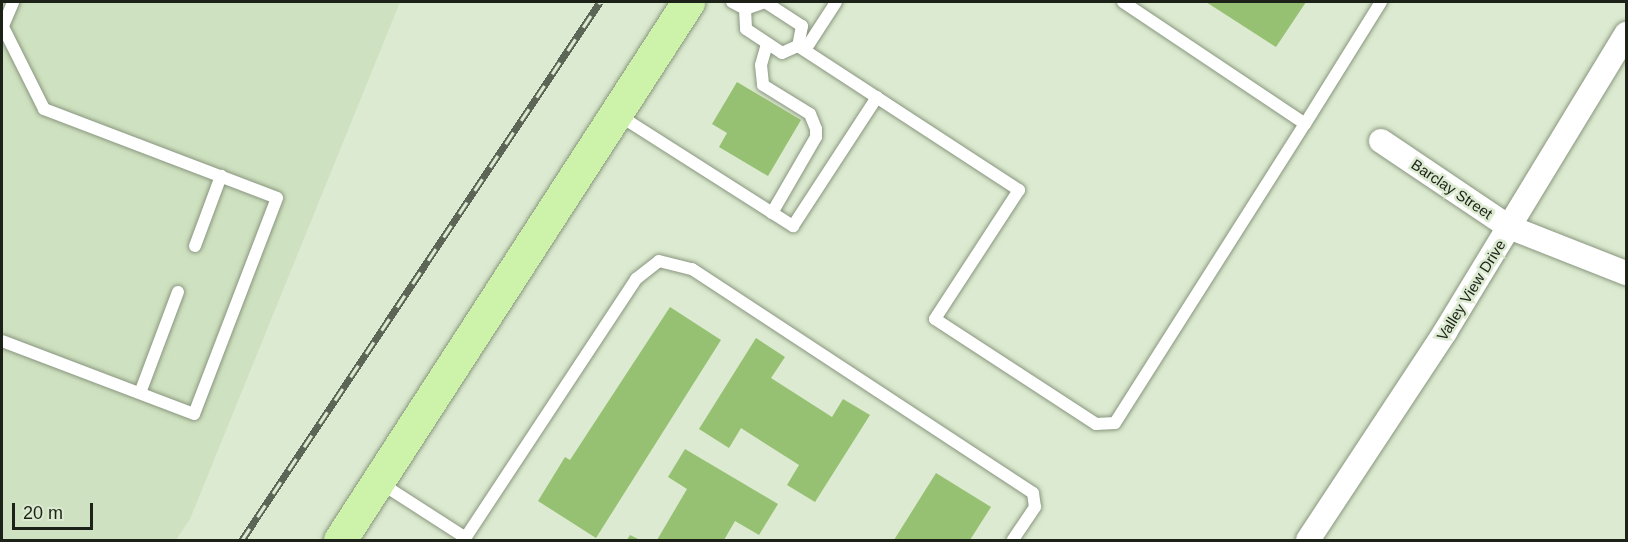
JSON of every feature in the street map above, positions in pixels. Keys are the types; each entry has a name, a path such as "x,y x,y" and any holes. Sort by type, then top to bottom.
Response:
{"main road":[{"path":"340,540 688,2"}],"street":[{"name":"Valley View Drive","path":"1308,540 1445,332 1626,34"},
{"name":"Barclay Street","path":"1381,141 1509,227 1626,273"}],"lane":[{"path":"2,341 194,414 278,198 44,109 2,26 13,2"},
{"path":"732,2 746,9 765,2 802,27 802,48"},
{"path":"746,9 746,29 782,53 802,48 836,2"},
{"path":"1123,2 1305,124"},
{"path":"802,48 1020,190 935,319 1096,424 1106,425 1115,423 1381,2"},
{"path":"768,44 761,65 763,85 810,114 816,129 816,137 772,213"},
{"path":"616,113 793,226 877,97"},
{"path":"195,246 221,177"},
{"path":"379,482 465,539 636,279 659,261 692,269 1033,493 1035,507 1013,540"},
{"path":"140,393 178,292"}],"shaded area":[{"path":"2,2 400,2 190,519 176,540 2,540"}],"building":[{"path":"1206,2 1306,2 1276,47"},
{"path":"737,82 801,120 768,176 719,147 727,133 712,124"},
{"path":"670,307 721,340 596,538 538,501 565,457 570,460"},
{"path":"756,338 785,357 771,378 832,417 843,399 870,415 815,502 787,485 799,465 741,428 729,448 699,429"},
{"path":"685,449 778,504 759,535 735,521 724,540 657,540 687,489 668,477"},
{"path":"936,473 991,507 970,540 894,540"},
{"path":"630,535 640,540 627,540"}],"railway":[{"path":"242,540 600,2"}]}
